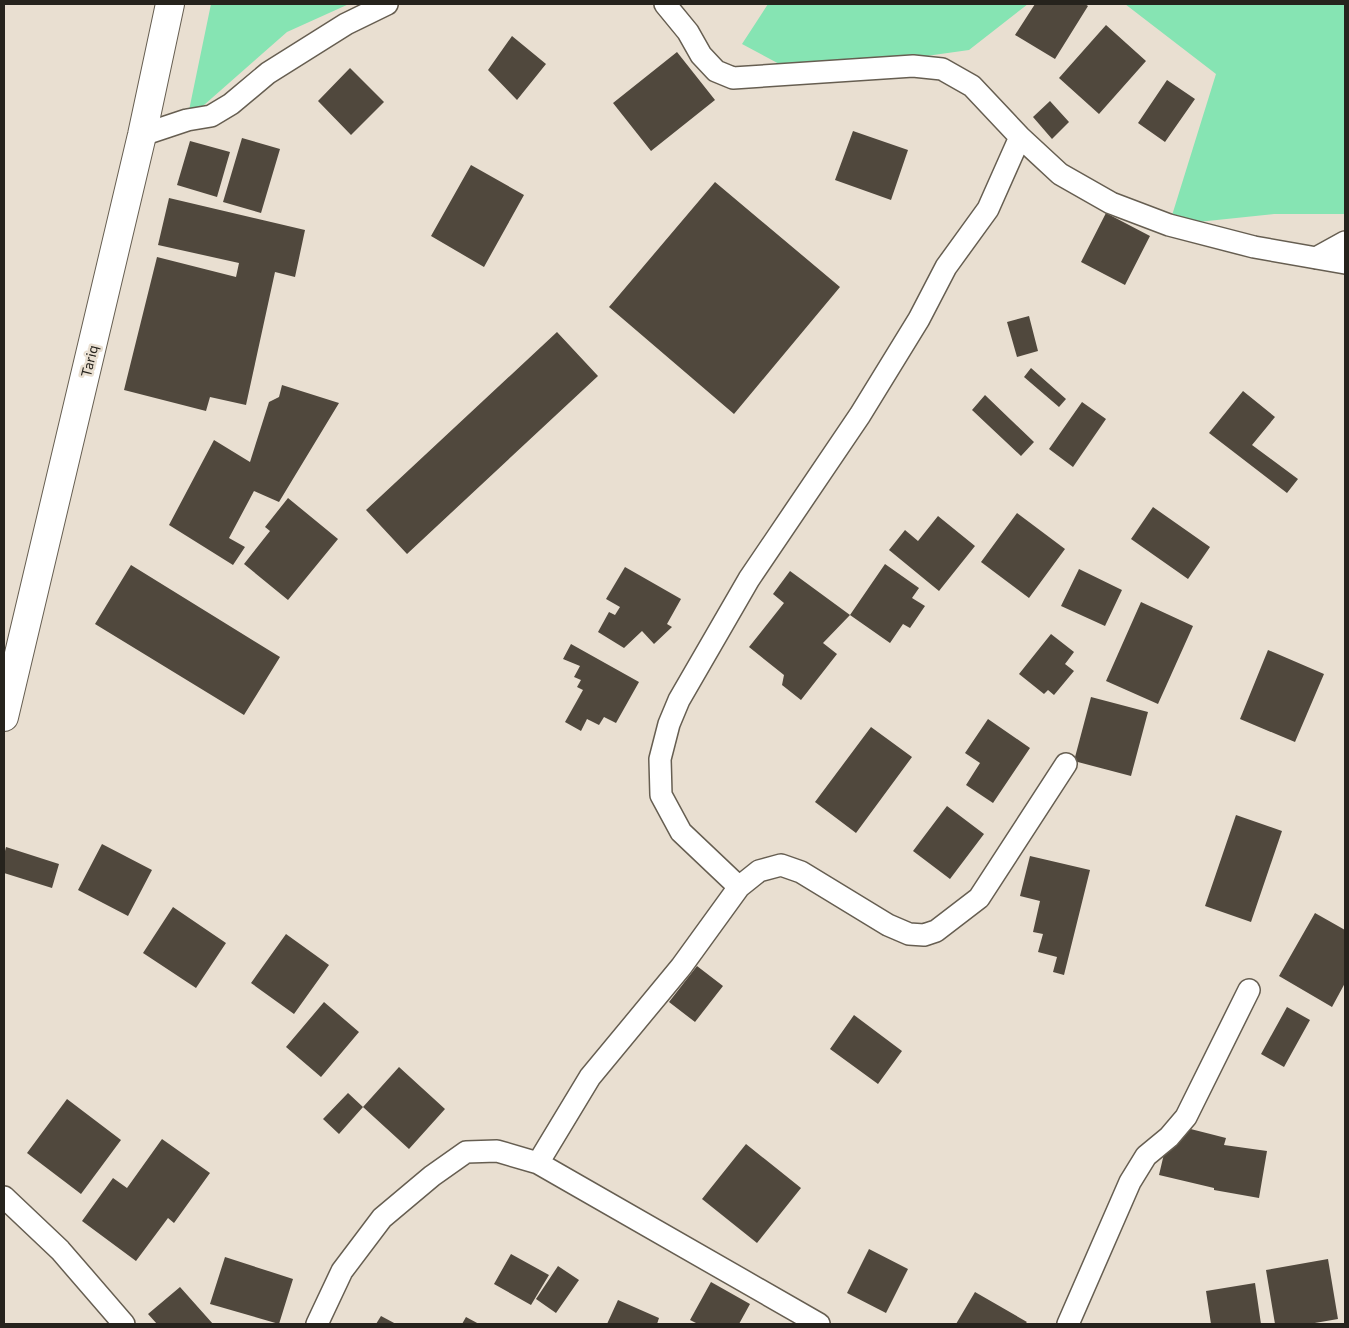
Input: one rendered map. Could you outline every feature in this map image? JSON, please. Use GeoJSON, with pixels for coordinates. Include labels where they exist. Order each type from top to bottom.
{"type":"FeatureCollection","features":[{"type":"Feature","properties":{"kind":"main road","name":"Tariq"},"geometry":{"type":"LineString","coordinates":[[4,717],[142,135],[165,7]]}},
{"type":"Feature","properties":{"kind":"street"},"geometry":{"type":"LineString","coordinates":[[142,135],[187,120],[211,116],[231,104],[268,73],[346,24],[387,4]]}},
{"type":"Feature","properties":{"kind":"street"},"geometry":{"type":"LineString","coordinates":[[664,4],[688,32],[701,55],[716,71],[733,78],[913,66],[942,69],[972,86],[1020,137],[1060,174],[1111,203],[1169,225],[1254,248],[1345,263]]}},
{"type":"Feature","properties":{"kind":"street"},"geometry":{"type":"LineString","coordinates":[[739,887],[681,832],[661,795],[660,759],[669,724],[679,700],[749,579],[860,415],[919,319],[946,267],[988,208],[1020,137]]}},
{"type":"Feature","properties":{"kind":"street"},"geometry":{"type":"LineString","coordinates":[[1316,258],[1345,242]]}},
{"type":"Feature","properties":{"kind":"street"},"geometry":{"type":"LineString","coordinates":[[538,1163],[590,1077],[681,967],[739,887],[758,871],[781,865],[801,872],[888,925],[909,934],[924,935],[936,931],[979,898],[1066,764]]}},
{"type":"Feature","properties":{"kind":"street"},"geometry":{"type":"LineString","coordinates":[[1068,1324],[1130,1182],[1146,1156],[1169,1137],[1186,1117],[1249,990]]}},
{"type":"Feature","properties":{"kind":"street"},"geometry":{"type":"LineString","coordinates":[[317,1324],[342,1270],[382,1218],[432,1176],[466,1152],[497,1152],[538,1163],[818,1324]]}},
{"type":"Feature","properties":{"kind":"street"},"geometry":{"type":"LineString","coordinates":[[4,1196],[60,1250],[124,1324]]}},
{"type":"Feature","properties":{"kind":"green space"},"geometry":{"type":"Polygon","coordinates":[[[211,4],[349,4],[287,32],[187,120],[211,4]]]}},
{"type":"Feature","properties":{"kind":"green space"},"geometry":{"type":"Polygon","coordinates":[[[768,4],[1028,4],[969,50],[798,74],[742,44],[768,4]]]}},
{"type":"Feature","properties":{"kind":"green space"},"geometry":{"type":"Polygon","coordinates":[[[1125,4],[1345,4],[1345,214],[1274,214],[1169,225],[1216,74],[1125,4]]]}},
{"type":"Feature","properties":{"kind":"building"},"geometry":{"type":"Polygon","coordinates":[[[1035,4],[1085,4],[1088,6],[1055,59],[1015,35],[1035,4]]]}},
{"type":"Feature","properties":{"kind":"building"},"geometry":{"type":"Polygon","coordinates":[[[1106,25],[1146,61],[1099,114],[1059,78],[1106,25]]]}},
{"type":"Feature","properties":{"kind":"building"},"geometry":{"type":"Polygon","coordinates":[[[512,36],[546,64],[517,100],[488,70],[512,36]]]}},
{"type":"Feature","properties":{"kind":"building"},"geometry":{"type":"Polygon","coordinates":[[[677,52],[715,100],[651,151],[613,103],[677,52]]]}},
{"type":"Feature","properties":{"kind":"building"},"geometry":{"type":"Polygon","coordinates":[[[350,68],[384,102],[351,135],[318,101],[350,68]]]}},
{"type":"Feature","properties":{"kind":"building"},"geometry":{"type":"Polygon","coordinates":[[[1167,80],[1195,99],[1165,142],[1138,123],[1167,80]]]}},
{"type":"Feature","properties":{"kind":"building"},"geometry":{"type":"Polygon","coordinates":[[[1050,101],[1069,122],[1052,139],[1033,117],[1050,101]]]}},
{"type":"Feature","properties":{"kind":"building"},"geometry":{"type":"Polygon","coordinates":[[[853,131],[908,150],[891,200],[835,180],[853,131]]]}},
{"type":"Feature","properties":{"kind":"building"},"geometry":{"type":"Polygon","coordinates":[[[242,138],[280,149],[261,213],[223,202],[242,138]]]}},
{"type":"Feature","properties":{"kind":"building"},"geometry":{"type":"Polygon","coordinates":[[[190,141],[230,152],[217,197],[177,185],[190,141]]]}},
{"type":"Feature","properties":{"kind":"building"},"geometry":{"type":"Polygon","coordinates":[[[471,165],[524,195],[484,267],[431,236],[471,165]]]}},
{"type":"Feature","properties":{"kind":"building"},"geometry":{"type":"Polygon","coordinates":[[[715,182],[840,287],[734,414],[609,307],[715,182]]]}},
{"type":"Feature","properties":{"kind":"building"},"geometry":{"type":"Polygon","coordinates":[[[169,198],[305,230],[295,277],[275,272],[246,405],[210,397],[206,411],[124,390],[157,257],[236,277],[239,263],[158,245],[169,198]]]}},
{"type":"Feature","properties":{"kind":"building"},"geometry":{"type":"Polygon","coordinates":[[[1106,213],[1150,236],[1125,285],[1081,262],[1106,213]]]}},
{"type":"Feature","properties":{"kind":"building"},"geometry":{"type":"Polygon","coordinates":[[[1029,316],[1038,351],[1017,357],[1007,322],[1029,316]]]}},
{"type":"Feature","properties":{"kind":"building"},"geometry":{"type":"Polygon","coordinates":[[[557,332],[598,376],[407,554],[366,510],[557,332]]]}},
{"type":"Feature","properties":{"kind":"building"},"geometry":{"type":"Polygon","coordinates":[[[1031,368],[1066,399],[1059,407],[1024,377],[1031,368]]]}},
{"type":"Feature","properties":{"kind":"building"},"geometry":{"type":"Polygon","coordinates":[[[282,385],[339,403],[279,502],[254,491],[229,538],[245,547],[233,565],[169,525],[214,440],[250,462],[269,402],[279,397],[282,385]]]}},
{"type":"Feature","properties":{"kind":"building"},"geometry":{"type":"Polygon","coordinates":[[[1243,391],[1275,417],[1252,445],[1298,479],[1287,493],[1209,433],[1243,391]]]}},
{"type":"Feature","properties":{"kind":"building"},"geometry":{"type":"Polygon","coordinates":[[[985,395],[1034,442],[1021,456],[972,410],[985,395]]]}},
{"type":"Feature","properties":{"kind":"building"},"geometry":{"type":"Polygon","coordinates":[[[1082,402],[1106,419],[1073,467],[1049,449],[1082,402]]]}},
{"type":"Feature","properties":{"kind":"building"},"geometry":{"type":"Polygon","coordinates":[[[288,498],[338,539],[288,600],[244,564],[270,531],[265,527],[288,498]]]}},
{"type":"Feature","properties":{"kind":"building"},"geometry":{"type":"Polygon","coordinates":[[[1153,507],[1210,547],[1188,579],[1131,539],[1153,507]]]}},
{"type":"Feature","properties":{"kind":"building"},"geometry":{"type":"Polygon","coordinates":[[[1017,513],[1065,549],[1029,598],[981,562],[1017,513]]]}},
{"type":"Feature","properties":{"kind":"building"},"geometry":{"type":"Polygon","coordinates":[[[938,516],[975,546],[939,591],[889,550],[905,530],[918,541],[938,516]]]}},
{"type":"Feature","properties":{"kind":"building"},"geometry":{"type":"Polygon","coordinates":[[[885,564],[919,588],[912,598],[925,606],[910,628],[903,624],[890,643],[850,615],[885,564]]]}},
{"type":"Feature","properties":{"kind":"building"},"geometry":{"type":"Polygon","coordinates":[[[131,565],[280,657],[244,715],[95,624],[131,565]]]}},
{"type":"Feature","properties":{"kind":"building"},"geometry":{"type":"Polygon","coordinates":[[[625,567],[681,599],[667,624],[672,627],[654,644],[642,631],[624,648],[598,632],[609,612],[615,615],[620,607],[606,599],[625,567]]]}},
{"type":"Feature","properties":{"kind":"building"},"geometry":{"type":"Polygon","coordinates":[[[1079,569],[1122,590],[1105,626],[1061,606],[1079,569]]]}},
{"type":"Feature","properties":{"kind":"building"},"geometry":{"type":"Polygon","coordinates":[[[790,571],[850,615],[823,643],[837,654],[801,700],[782,685],[784,675],[749,647],[784,603],[773,594],[790,571]]]}},
{"type":"Feature","properties":{"kind":"building"},"geometry":{"type":"Polygon","coordinates":[[[1141,602],[1193,626],[1158,704],[1106,681],[1141,602]]]}},
{"type":"Feature","properties":{"kind":"building"},"geometry":{"type":"Polygon","coordinates":[[[1051,634],[1074,652],[1065,664],[1074,671],[1054,695],[1048,690],[1044,694],[1019,674],[1051,634]]]}},
{"type":"Feature","properties":{"kind":"building"},"geometry":{"type":"Polygon","coordinates":[[[571,644],[639,682],[616,723],[604,717],[599,725],[587,719],[581,731],[565,722],[583,690],[577,687],[581,680],[574,677],[580,666],[563,659],[571,644]]]}},
{"type":"Feature","properties":{"kind":"building"},"geometry":{"type":"Polygon","coordinates":[[[1268,650],[1324,674],[1295,742],[1240,719],[1268,650]]]}},
{"type":"Feature","properties":{"kind":"building"},"geometry":{"type":"Polygon","coordinates":[[[1091,697],[1148,712],[1131,776],[1074,761],[1091,697]]]}},
{"type":"Feature","properties":{"kind":"building"},"geometry":{"type":"Polygon","coordinates":[[[988,719],[1030,748],[993,803],[966,785],[980,763],[965,753],[988,719]]]}},
{"type":"Feature","properties":{"kind":"building"},"geometry":{"type":"Polygon","coordinates":[[[871,727],[912,757],[856,833],[815,802],[871,727]]]}},
{"type":"Feature","properties":{"kind":"building"},"geometry":{"type":"Polygon","coordinates":[[[947,806],[984,834],[950,879],[913,851],[947,806]]]}},
{"type":"Feature","properties":{"kind":"building"},"geometry":{"type":"Polygon","coordinates":[[[1236,815],[1282,831],[1251,922],[1205,906],[1236,815]]]}},
{"type":"Feature","properties":{"kind":"building"},"geometry":{"type":"Polygon","coordinates":[[[102,844],[152,870],[128,916],[78,890],[102,844]]]}},
{"type":"Feature","properties":{"kind":"building"},"geometry":{"type":"Polygon","coordinates":[[[6,847],[59,864],[52,888],[4,873],[6,847]]]}},
{"type":"Feature","properties":{"kind":"building"},"geometry":{"type":"Polygon","coordinates":[[[1030,856],[1090,870],[1064,975],[1053,972],[1057,957],[1038,952],[1043,934],[1033,932],[1040,901],[1020,896],[1030,856]]]}},
{"type":"Feature","properties":{"kind":"building"},"geometry":{"type":"Polygon","coordinates":[[[173,907],[226,943],[196,988],[143,953],[173,907]]]}},
{"type":"Feature","properties":{"kind":"building"},"geometry":{"type":"Polygon","coordinates":[[[1315,913],[1345,930],[1345,983],[1332,1007],[1279,976],[1315,913]]]}},
{"type":"Feature","properties":{"kind":"building"},"geometry":{"type":"Polygon","coordinates":[[[286,934],[329,965],[294,1014],[251,983],[286,934]]]}},
{"type":"Feature","properties":{"kind":"building"},"geometry":{"type":"Polygon","coordinates":[[[697,966],[723,986],[695,1022],[669,1002],[697,966]]]}},
{"type":"Feature","properties":{"kind":"building"},"geometry":{"type":"Polygon","coordinates":[[[324,1002],[359,1032],[321,1077],[286,1047],[324,1002]]]}},
{"type":"Feature","properties":{"kind":"building"},"geometry":{"type":"Polygon","coordinates":[[[1287,1007],[1310,1020],[1284,1067],[1261,1054],[1287,1007]]]}},
{"type":"Feature","properties":{"kind":"building"},"geometry":{"type":"Polygon","coordinates":[[[854,1015],[902,1051],[878,1084],[830,1049],[854,1015]]]}},
{"type":"Feature","properties":{"kind":"building"},"geometry":{"type":"Polygon","coordinates":[[[399,1067],[445,1109],[409,1149],[363,1107],[399,1067]]]}},
{"type":"Feature","properties":{"kind":"building"},"geometry":{"type":"Polygon","coordinates":[[[348,1093],[363,1107],[339,1134],[323,1119],[348,1093]]]}},
{"type":"Feature","properties":{"kind":"building"},"geometry":{"type":"Polygon","coordinates":[[[67,1099],[121,1140],[81,1194],[27,1153],[67,1099]]]}},
{"type":"Feature","properties":{"kind":"building"},"geometry":{"type":"Polygon","coordinates":[[[1171,1124],[1226,1138],[1224,1145],[1267,1151],[1259,1198],[1214,1190],[1214,1188],[1159,1175],[1171,1124]]]}},
{"type":"Feature","properties":{"kind":"building"},"geometry":{"type":"Polygon","coordinates":[[[162,1139],[210,1173],[174,1223],[168,1218],[136,1261],[82,1221],[113,1178],[127,1188],[162,1139]]]}},
{"type":"Feature","properties":{"kind":"building"},"geometry":{"type":"Polygon","coordinates":[[[746,1144],[801,1188],[757,1243],[702,1199],[746,1144]]]}},
{"type":"Feature","properties":{"kind":"building"},"geometry":{"type":"Polygon","coordinates":[[[869,1249],[908,1269],[886,1313],[847,1293],[869,1249]]]}},
{"type":"Feature","properties":{"kind":"building"},"geometry":{"type":"Polygon","coordinates":[[[511,1254],[549,1275],[531,1305],[494,1284],[511,1254]]]}},
{"type":"Feature","properties":{"kind":"building"},"geometry":{"type":"Polygon","coordinates":[[[225,1257],[293,1279],[279,1324],[210,1304],[225,1257]]]}},
{"type":"Feature","properties":{"kind":"building"},"geometry":{"type":"Polygon","coordinates":[[[1328,1259],[1338,1319],[1309,1324],[1275,1324],[1266,1270],[1328,1259]]]}},
{"type":"Feature","properties":{"kind":"building"},"geometry":{"type":"Polygon","coordinates":[[[558,1266],[579,1280],[556,1313],[536,1299],[558,1266]]]}},
{"type":"Feature","properties":{"kind":"building"},"geometry":{"type":"Polygon","coordinates":[[[711,1282],[750,1304],[739,1324],[698,1324],[690,1320],[711,1282]]]}},
{"type":"Feature","properties":{"kind":"building"},"geometry":{"type":"Polygon","coordinates":[[[1255,1283],[1261,1324],[1211,1324],[1206,1291],[1255,1283]]]}},
{"type":"Feature","properties":{"kind":"building"},"geometry":{"type":"Polygon","coordinates":[[[180,1287],[213,1324],[157,1324],[148,1314],[180,1287]]]}},
{"type":"Feature","properties":{"kind":"building"},"geometry":{"type":"Polygon","coordinates":[[[975,1292],[1027,1322],[1025,1324],[956,1324],[975,1292]]]}},
{"type":"Feature","properties":{"kind":"building"},"geometry":{"type":"Polygon","coordinates":[[[618,1300],[659,1318],[657,1324],[607,1324],[618,1300]]]}},
{"type":"Feature","properties":{"kind":"building"},"geometry":{"type":"Polygon","coordinates":[[[381,1316],[396,1324],[376,1324],[381,1316]]]}},
{"type":"Feature","properties":{"kind":"building"},"geometry":{"type":"Polygon","coordinates":[[[466,1317],[479,1324],[462,1324],[466,1317]]]}}]}
